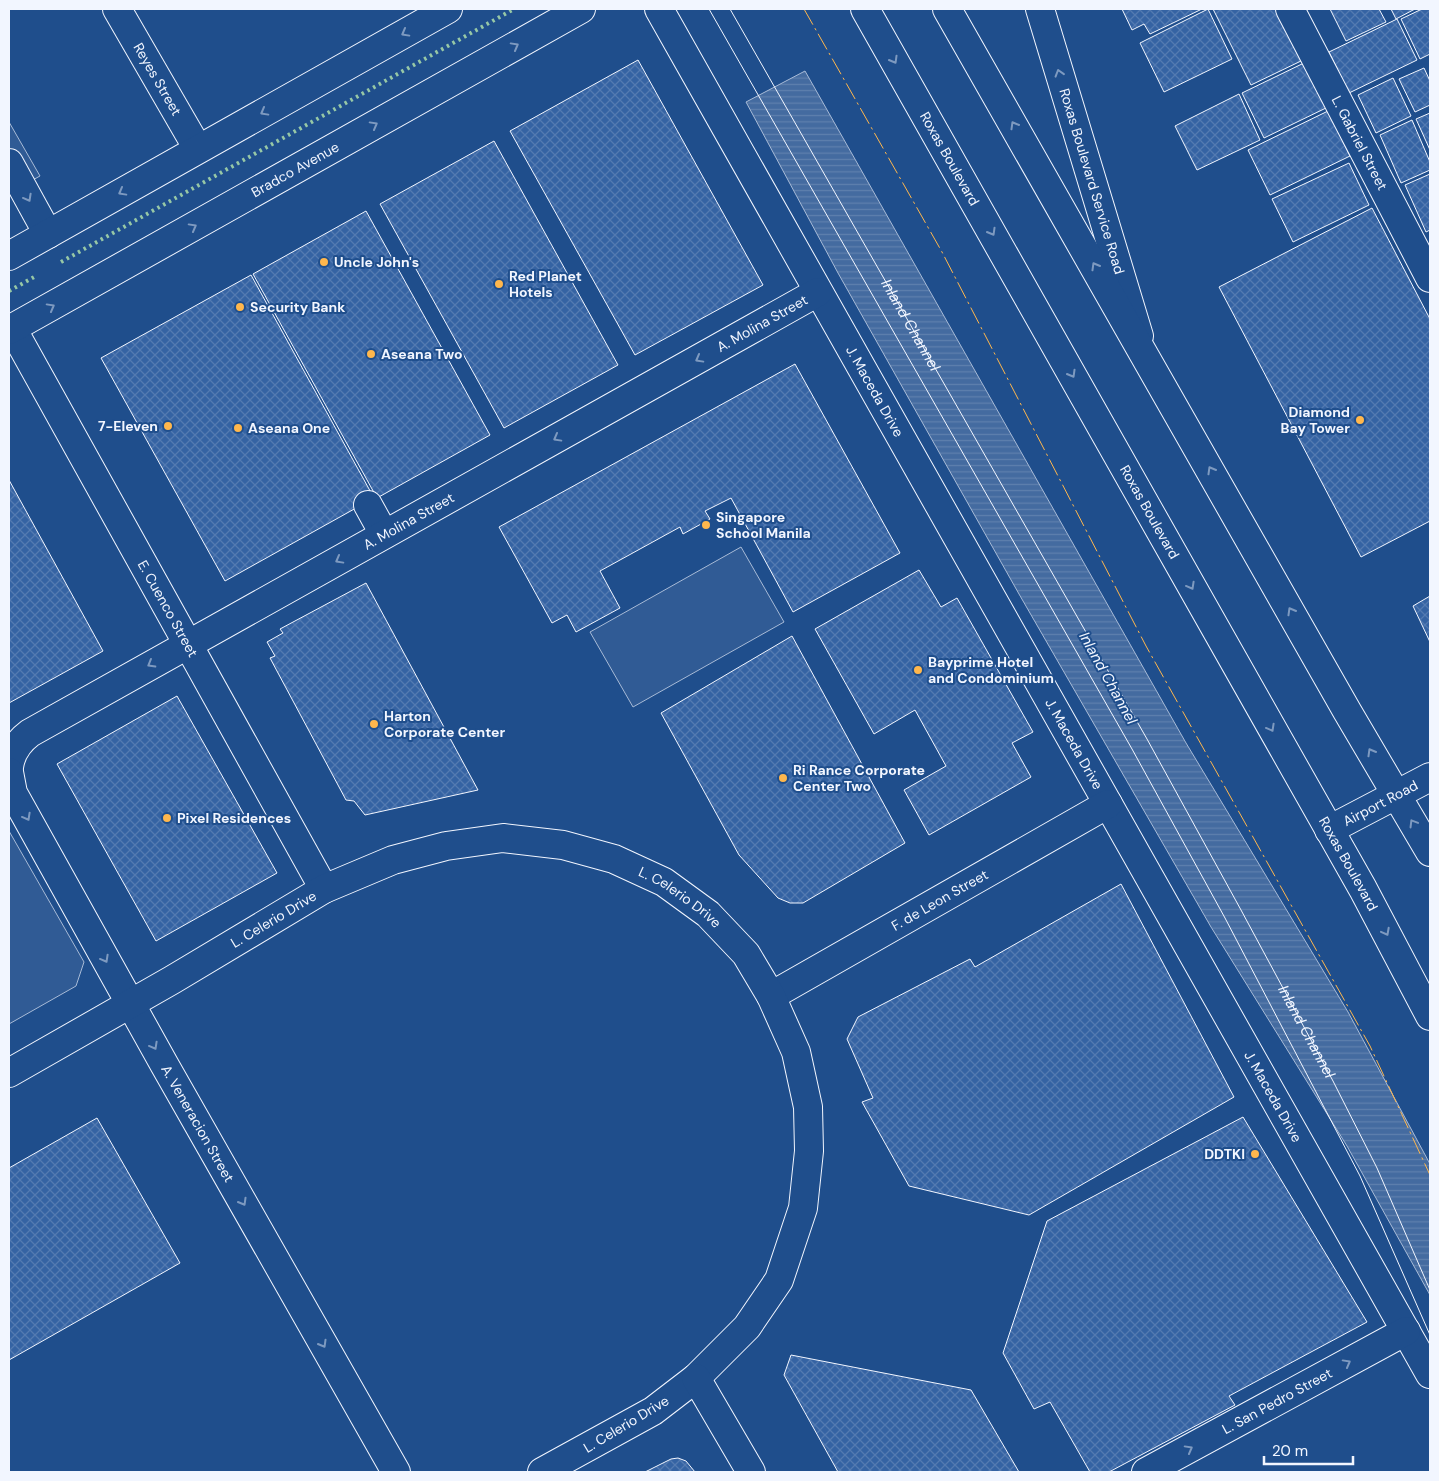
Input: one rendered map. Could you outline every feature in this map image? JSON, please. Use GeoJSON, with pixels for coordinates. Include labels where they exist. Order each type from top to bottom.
{"type":"FeatureCollection","features":[{"type":"Feature","properties":{"kind":"main road","name":"Reyes Street"},"geometry":{"type":"LineString","coordinates":[[117,9],[198,149]]}},
{"type":"Feature","properties":{"kind":"main road"},"geometry":{"type":"LineString","coordinates":[[9,256],[448,9]]}},
{"type":"Feature","properties":{"kind":"main road","name":"Bradco Avenue"},"geometry":{"type":"LineString","coordinates":[[10,329],[581,9]]}},
{"type":"Feature","properties":{"kind":"main road","name":"J. Maceda Drive"},"geometry":{"type":"LineString","coordinates":[[659,9],[1430,1374]]}},
{"type":"Feature","properties":{"kind":"main road"},"geometry":{"type":"LineString","coordinates":[[947,9],[1430,852]]}},
{"type":"Feature","properties":{"kind":"main road","name":"Roxas Boulevard Service Road"},"geometry":{"type":"LineString","coordinates":[[1040,9],[1145,354]]}},
{"type":"Feature","properties":{"kind":"main road","name":"L. Gabriel Street"},"geometry":{"type":"LineString","coordinates":[[1290,9],[1430,278]]}},
{"type":"Feature","properties":{"kind":"main road","name":"Roxas Boulevard"},"geometry":{"type":"LineString","coordinates":[[864,12],[1363,888],[1430,1016]]}},
{"type":"Feature","properties":{"kind":"main road"},"geometry":{"type":"LineString","coordinates":[[9,162],[48,234]]}},
{"type":"Feature","properties":{"kind":"main road","name":"A. Molina Street"},"geometry":{"type":"LineString","coordinates":[[9,765],[10,758],[19,742],[30,733],[818,292]]}},
{"type":"Feature","properties":{"kind":"main road","name":"E. Cuenco Street"},"geometry":{"type":"LineString","coordinates":[[10,329],[324,889]]}},
{"type":"Feature","properties":{"kind":"main road"},"geometry":{"type":"LineString","coordinates":[[368,505],[384,534]]}},
{"type":"Feature","properties":{"kind":"main road","name":"A. Veneracion Street"},"geometry":{"type":"LineString","coordinates":[[9,765],[13,792],[130,1003],[396,1472]]}},
{"type":"Feature","properties":{"kind":"main road","name":"Airport Road"},"geometry":{"type":"LineString","coordinates":[[1329,830],[1430,777]]}},
{"type":"Feature","properties":{"kind":"main road","name":"F. de Leon Street"},"geometry":{"type":"LineString","coordinates":[[770,996],[1108,804]]}},
{"type":"Feature","properties":{"kind":"main road","name":"L. Celerio Drive"},"geometry":{"type":"LineString","coordinates":[[9,1073],[324,889],[393,860],[446,846],[504,838],[563,845],[614,859],[664,882],[708,914],[746,954],[770,996],[796,1052],[808,1106],[809,1151],[803,1208],[779,1280],[746,1327],[696,1378],[653,1411],[542,1472]]}},
{"type":"Feature","properties":{"kind":"main road","name":"L. San Pedro Street"},"geometry":{"type":"LineString","coordinates":[[1146,1472],[1406,1331]]}},
{"type":"Feature","properties":{"kind":"main road"},"geometry":{"type":"LineString","coordinates":[[696,1378],[751,1472]]}},
{"type":"Feature","properties":{"kind":"shaded area"},"geometry":{"type":"Polygon","coordinates":[[[9,122],[40,176],[9,193],[9,122]]]}},
{"type":"Feature","properties":{"kind":"shaded area"},"geometry":{"type":"Polygon","coordinates":[[[741,547],[784,622],[633,707],[590,632],[741,547]]]}},
{"type":"Feature","properties":{"kind":"shaded area"},"geometry":{"type":"Polygon","coordinates":[[[9,831],[84,962],[76,986],[9,1024],[9,831]]]}},
{"type":"Feature","properties":{"kind":"water","name":"Inland Channel"},"geometry":{"type":"Polygon","coordinates":[[[805,71],[1186,743],[1348,1012],[1430,1164],[1430,1295],[1347,1146],[1211,927],[1019,594],[838,273],[746,102],[805,71]]]}},
{"type":"Feature","properties":{"kind":"building"},"geometry":{"type":"Polygon","coordinates":[[[1122,9],[1202,9],[1150,34],[1144,24],[1132,30],[1122,9]]]}},
{"type":"Feature","properties":{"kind":"building"},"geometry":{"type":"Polygon","coordinates":[[[1208,9],[1232,59],[1164,92],[1140,43],[1208,9]]]}},
{"type":"Feature","properties":{"kind":"building"},"geometry":{"type":"Polygon","coordinates":[[[1213,9],[1276,9],[1301,61],[1251,85],[1213,9]]]}},
{"type":"Feature","properties":{"kind":"building"},"geometry":{"type":"Polygon","coordinates":[[[1330,9],[1379,9],[1386,22],[1346,41],[1330,9]]]}},
{"type":"Feature","properties":{"kind":"building"},"geometry":{"type":"Polygon","coordinates":[[[1391,9],[1415,9],[1396,19],[1391,9]]]}},
{"type":"Feature","properties":{"kind":"building"},"geometry":{"type":"Polygon","coordinates":[[[1422,9],[1430,9],[1430,54],[1420,59],[1401,19],[1422,9]]]}},
{"type":"Feature","properties":{"kind":"building"},"geometry":{"type":"Polygon","coordinates":[[[1397,19],[1417,60],[1349,93],[1329,52],[1397,19]]]}},
{"type":"Feature","properties":{"kind":"building"},"geometry":{"type":"Polygon","coordinates":[[[638,60],[763,285],[635,355],[510,131],[638,60]]]}},
{"type":"Feature","properties":{"kind":"building"},"geometry":{"type":"Polygon","coordinates":[[[1306,62],[1328,107],[1264,138],[1242,93],[1306,62]]]}},
{"type":"Feature","properties":{"kind":"building"},"geometry":{"type":"Polygon","coordinates":[[[1424,68],[1430,81],[1430,105],[1415,112],[1399,79],[1424,68]]]}},
{"type":"Feature","properties":{"kind":"building"},"geometry":{"type":"Polygon","coordinates":[[[1393,78],[1411,116],[1376,133],[1358,95],[1393,78]]]}},
{"type":"Feature","properties":{"kind":"building"},"geometry":{"type":"Polygon","coordinates":[[[1239,94],[1260,140],[1197,170],[1175,126],[1239,94]]]}},
{"type":"Feature","properties":{"kind":"building"},"geometry":{"type":"Polygon","coordinates":[[[1328,111],[1350,156],[1270,195],[1248,150],[1328,111]]]}},
{"type":"Feature","properties":{"kind":"building"},"geometry":{"type":"Polygon","coordinates":[[[1430,113],[1430,150],[1416,119],[1430,113]]]}},
{"type":"Feature","properties":{"kind":"building"},"geometry":{"type":"Polygon","coordinates":[[[1412,120],[1430,162],[1430,170],[1401,183],[1380,135],[1412,120]]]}},
{"type":"Feature","properties":{"kind":"building","name":"Red Planet Hotels"},"geometry":{"type":"Polygon","coordinates":[[[494,141],[618,365],[504,428],[380,204],[494,141]]]}},
{"type":"Feature","properties":{"kind":"building"},"geometry":{"type":"Polygon","coordinates":[[[1349,163],[1369,205],[1293,242],[1272,199],[1349,163]]]}},
{"type":"Feature","properties":{"kind":"building"},"geometry":{"type":"Polygon","coordinates":[[[1430,174],[1430,230],[1426,232],[1405,185],[1430,174]]]}},
{"type":"Feature","properties":{"kind":"building","name":"Diamond Bay Tower"},"geometry":{"type":"Polygon","coordinates":[[[1372,208],[1430,319],[1430,521],[1361,557],[1219,287],[1372,208]]]}},
{"type":"Feature","properties":{"kind":"building","name":"Aseana Two"},"geometry":{"type":"Polygon","coordinates":[[[366,211],[490,435],[377,498],[253,274],[366,211]]]}},
{"type":"Feature","properties":{"kind":"building","name":"Aseana One"},"geometry":{"type":"Polygon","coordinates":[[[251,275],[374,498],[225,581],[101,358],[251,275]]]}},
{"type":"Feature","properties":{"kind":"building"},"geometry":{"type":"Polygon","coordinates":[[[795,364],[900,553],[793,612],[731,498],[705,511],[710,519],[683,534],[680,527],[600,571],[620,608],[576,632],[567,615],[552,623],[499,527],[795,364]]]}},
{"type":"Feature","properties":{"kind":"building"},"geometry":{"type":"Polygon","coordinates":[[[9,480],[103,651],[9,703],[9,480]]]}},
{"type":"Feature","properties":{"kind":"building","name":"Bayprime Hotel and Condominium"},"geometry":{"type":"Polygon","coordinates":[[[919,570],[941,607],[957,598],[1033,732],[1012,743],[1031,777],[929,835],[904,790],[946,766],[915,710],[874,734],[815,629],[919,570]]]}},
{"type":"Feature","properties":{"kind":"building","name":"Harton Corporate Center"},"geometry":{"type":"Polygon","coordinates":[[[366,583],[478,790],[365,815],[354,801],[346,800],[270,658],[275,656],[267,642],[283,633],[280,629],[366,583]]]}},
{"type":"Feature","properties":{"kind":"building"},"geometry":{"type":"Polygon","coordinates":[[[1430,596],[1430,642],[1413,606],[1430,596]]]}},
{"type":"Feature","properties":{"kind":"building","name":"Ri Rance Corporate Center Two"},"geometry":{"type":"Polygon","coordinates":[[[792,636],[905,843],[803,903],[790,903],[778,898],[739,855],[661,713],[792,636]]]}},
{"type":"Feature","properties":{"kind":"building","name":"Pixel Residences"},"geometry":{"type":"Polygon","coordinates":[[[177,696],[277,873],[156,941],[57,764],[177,696]]]}},
{"type":"Feature","properties":{"kind":"building"},"geometry":{"type":"Polygon","coordinates":[[[1121,884],[1234,1097],[1029,1215],[909,1186],[862,1102],[873,1098],[847,1039],[858,1017],[970,959],[975,967],[1121,884]]]}},
{"type":"Feature","properties":{"kind":"building"},"geometry":{"type":"Polygon","coordinates":[[[1243,1117],[1367,1322],[1229,1396],[1235,1405],[1109,1472],[1090,1472],[1050,1402],[1034,1409],[1003,1353],[1047,1221],[1243,1117]]]}},
{"type":"Feature","properties":{"kind":"building"},"geometry":{"type":"Polygon","coordinates":[[[97,1118],[180,1263],[9,1360],[9,1168],[97,1118]]]}},
{"type":"Feature","properties":{"kind":"building"},"geometry":{"type":"Polygon","coordinates":[[[791,1355],[971,1390],[1019,1472],[838,1472],[784,1375],[791,1355]]]}},
{"type":"Feature","properties":{"kind":"building"},"geometry":{"type":"Polygon","coordinates":[[[678,1458],[686,1461],[695,1472],[645,1472],[671,1459],[678,1458]]]}},
{"type":"Feature","properties":{"kind":"tram line"},"geometry":{"type":"LineString","coordinates":[[709,9],[1132,749],[1225,918],[1360,1176],[1430,1335]]}},
{"type":"Feature","properties":{"kind":"tram line"},"geometry":{"type":"LineString","coordinates":[[730,9],[1147,739],[1241,910],[1333,1081],[1377,1168],[1430,1290]]}},
{"type":"Feature","properties":{"kind":"hedge"},"geometry":{"type":"LineString","coordinates":[[61,262],[514,9]]}},
{"type":"Feature","properties":{"kind":"hedge"},"geometry":{"type":"LineString","coordinates":[[9,291],[36,276]]}},
{"type":"Feature","properties":{"kind":"power"},"geometry":{"type":"LineString","coordinates":[[804,9],[942,252],[1146,646],[1370,1046],[1430,1175]]}},
{"type":"Feature","properties":{"kind":"place","name":"Uncle John's"},"geometry":{"type":"Point","coordinates":[324,262]}},
{"type":"Feature","properties":{"kind":"place","name":"Red Planet Hotels"},"geometry":{"type":"Point","coordinates":[499,284]}},
{"type":"Feature","properties":{"kind":"place","name":"Security Bank"},"geometry":{"type":"Point","coordinates":[240,307]}},
{"type":"Feature","properties":{"kind":"place","name":"Aseana Two"},"geometry":{"type":"Point","coordinates":[371,354]}},
{"type":"Feature","properties":{"kind":"place","name":"Diamond Bay Tower"},"geometry":{"type":"Point","coordinates":[1360,420]}},
{"type":"Feature","properties":{"kind":"place","name":"7-Eleven"},"geometry":{"type":"Point","coordinates":[168,426]}},
{"type":"Feature","properties":{"kind":"place","name":"Aseana One"},"geometry":{"type":"Point","coordinates":[238,428]}},
{"type":"Feature","properties":{"kind":"place","name":"Singapore School Manila"},"geometry":{"type":"Point","coordinates":[706,525]}},
{"type":"Feature","properties":{"kind":"place","name":"Bayprime Hotel and Condominium"},"geometry":{"type":"Point","coordinates":[918,670]}},
{"type":"Feature","properties":{"kind":"place","name":"Harton Corporate Center"},"geometry":{"type":"Point","coordinates":[374,724]}},
{"type":"Feature","properties":{"kind":"place","name":"Ri Rance Corporate Center Two"},"geometry":{"type":"Point","coordinates":[783,778]}},
{"type":"Feature","properties":{"kind":"place","name":"Pixel Residences"},"geometry":{"type":"Point","coordinates":[167,818]}},
{"type":"Feature","properties":{"kind":"place","name":"DDTKI"},"geometry":{"type":"Point","coordinates":[1255,1154]}}]}
